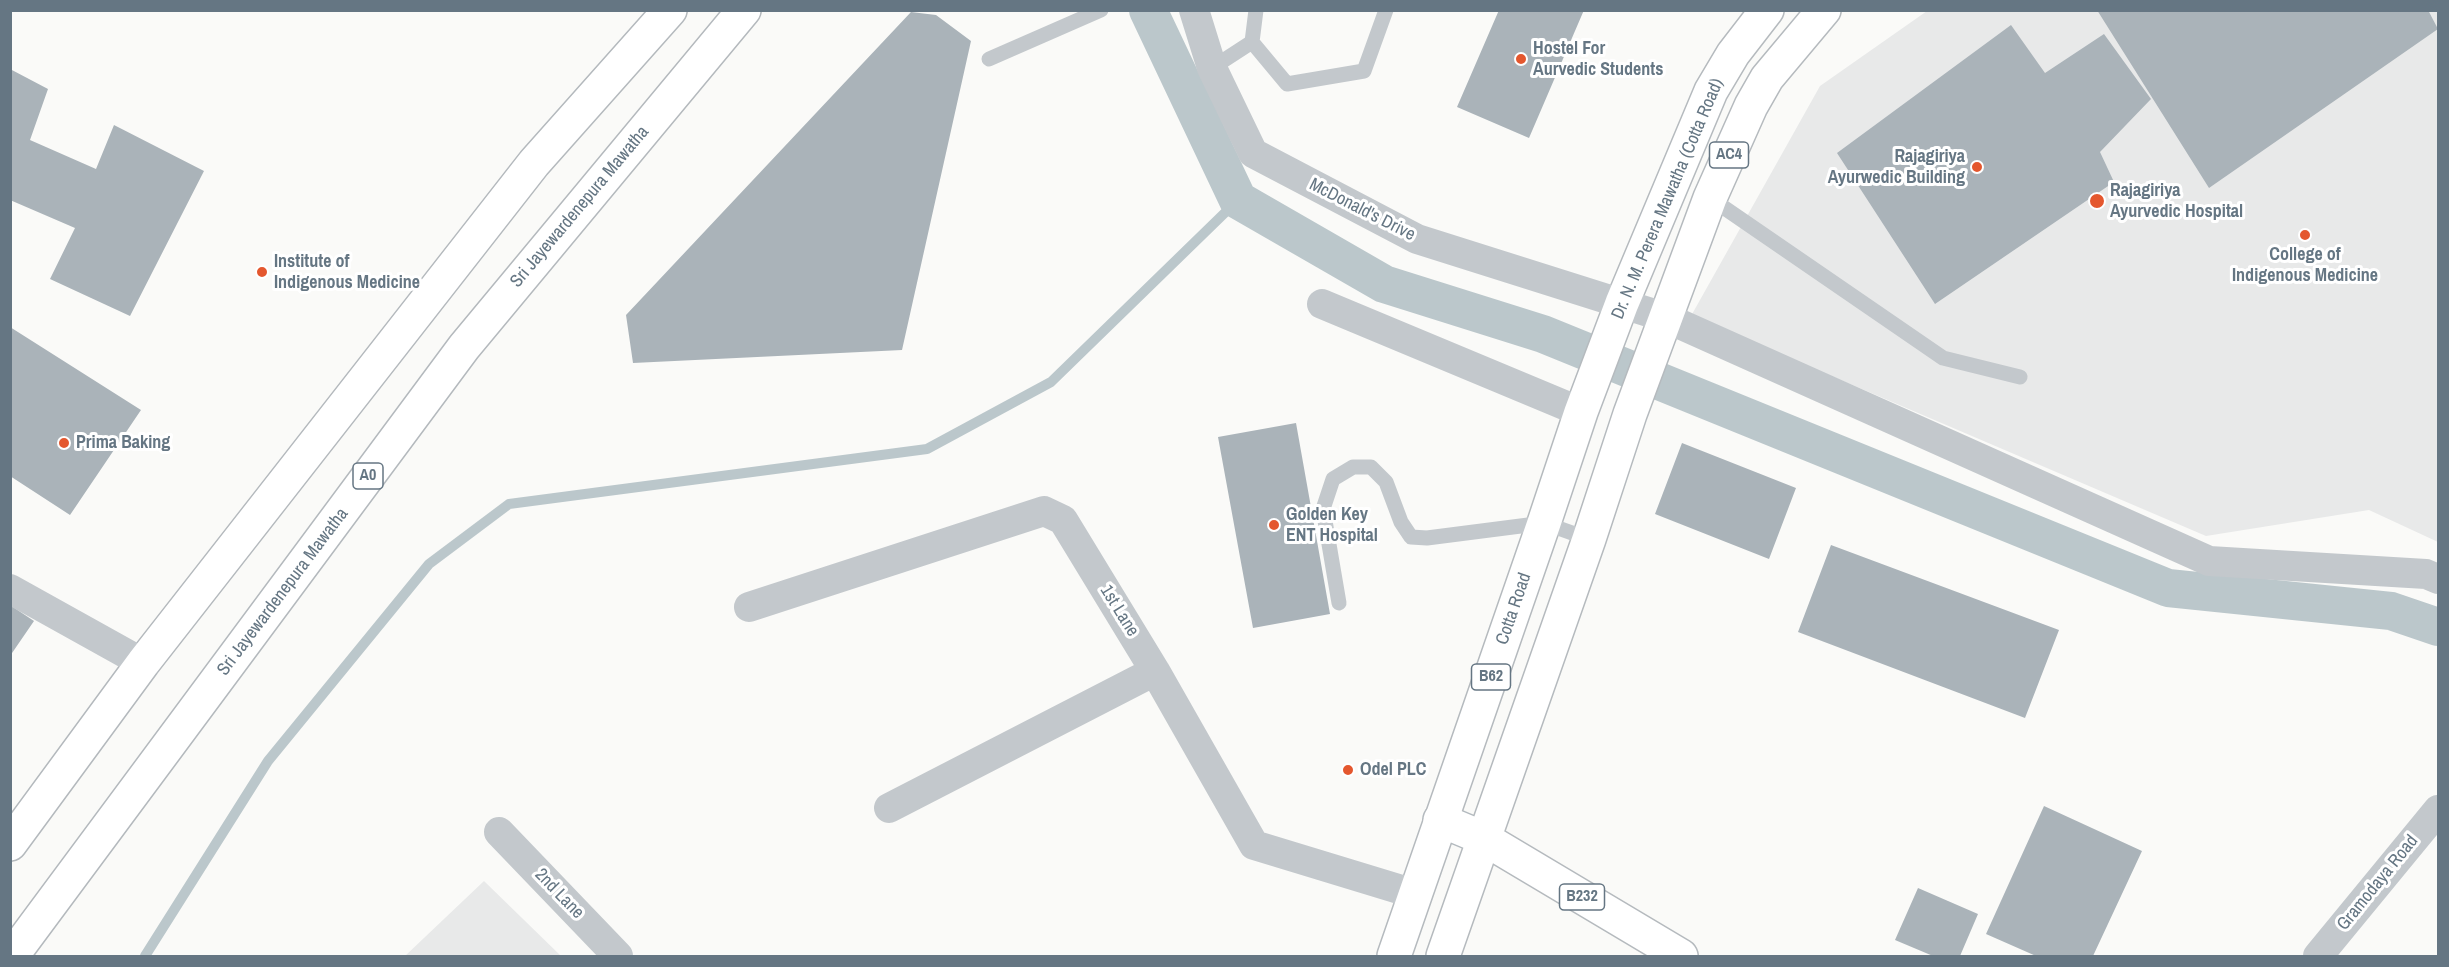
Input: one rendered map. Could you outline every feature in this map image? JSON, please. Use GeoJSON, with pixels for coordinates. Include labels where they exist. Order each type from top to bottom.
{"type":"FeatureCollection","features":[{"type":"Feature","properties":{"kind":"main road"},"geometry":{"type":"LineString","coordinates":[[10,844],[143,663],[534,163],[670,10]]}},
{"type":"Feature","properties":{"kind":"main road","name":"Sri Jayewardenepura Mawatha"},"geometry":{"type":"LineString","coordinates":[[12,957],[464,347],[744,10]]}},
{"type":"Feature","properties":{"kind":"main road","name":"Dr. N. M. Perera Mawatha (Cotta Road)"},"geometry":{"type":"LineString","coordinates":[[1583,404],[1622,303],[1711,91],[1733,54],[1767,10]]}},
{"type":"Feature","properties":{"kind":"main road","name":"AC4"},"geometry":{"type":"LineString","coordinates":[[1630,414],[1664,317],[1710,198],[1751,106],[1767,78],[1824,10]]}},
{"type":"Feature","properties":{"kind":"main road","name":"Cotta Road"},"geometry":{"type":"LineString","coordinates":[[1394,957],[1583,404]]}},
{"type":"Feature","properties":{"kind":"main road","name":"B62"},"geometry":{"type":"LineString","coordinates":[[1443,957],[1589,539],[1630,414]]}},
{"type":"Feature","properties":{"kind":"main road"},"geometry":{"type":"LineString","coordinates":[[1440,820],[1483,838]]}},
{"type":"Feature","properties":{"kind":"main road","name":"B232"},"geometry":{"type":"LineString","coordinates":[[1483,838],[1681,957]]}},
{"type":"Feature","properties":{"kind":"street","name":"McDonald's Drive"},"geometry":{"type":"LineString","coordinates":[[1194,10],[1212,68],[1253,153],[1417,239],[1664,317],[2209,561],[2426,574],[2439,579]]}},
{"type":"Feature","properties":{"kind":"street"},"geometry":{"type":"LineString","coordinates":[[1322,304],[1583,404]]}},
{"type":"Feature","properties":{"kind":"street","name":"1st Lane"},"geometry":{"type":"LineString","coordinates":[[749,607],[1044,511],[1062,520],[1155,671],[1254,845],[1415,894]]}},
{"type":"Feature","properties":{"kind":"street"},"geometry":{"type":"LineString","coordinates":[[10,589],[143,663]]}},
{"type":"Feature","properties":{"kind":"street"},"geometry":{"type":"LineString","coordinates":[[889,808],[1155,671]]}},
{"type":"Feature","properties":{"kind":"street","name":"Gramodaya Road"},"geometry":{"type":"LineString","coordinates":[[2318,957],[2439,810]]}},
{"type":"Feature","properties":{"kind":"street","name":"2nd Lane"},"geometry":{"type":"LineString","coordinates":[[499,832],[618,957]]}},
{"type":"Feature","properties":{"kind":"lane"},"geometry":{"type":"LineString","coordinates":[[988,59],[1101,10]]}},
{"type":"Feature","properties":{"kind":"lane"},"geometry":{"type":"LineString","coordinates":[[1256,10],[1252,42],[1287,84],[1364,71],[1386,10]]}},
{"type":"Feature","properties":{"kind":"lane"},"geometry":{"type":"LineString","coordinates":[[1212,68],[1252,42]]}},
{"type":"Feature","properties":{"kind":"lane"},"geometry":{"type":"LineString","coordinates":[[1710,198],[1943,358],[2020,377]]}},
{"type":"Feature","properties":{"kind":"lane"},"geometry":{"type":"LineString","coordinates":[[1339,603],[1323,509],[1333,479],[1353,467],[1371,467],[1386,482],[1401,522],[1411,537],[1427,538],[1544,523],[1589,539]]}},
{"type":"Feature","properties":{"kind":"shaded area","name":"Rajagiriya Ayurvedic Hospital"},"geometry":{"type":"Polygon","coordinates":[[[1927,11],[2438,11],[2438,542],[2369,510],[2206,536],[1691,316],[1820,86],[1927,11]]]}},
{"type":"Feature","properties":{"kind":"shaded area"},"geometry":{"type":"Polygon","coordinates":[[[484,881],[561,956],[405,956],[484,881]]]}},
{"type":"Feature","properties":{"kind":"building","name":"Hostel For Aurvedic Students"},"geometry":{"type":"Polygon","coordinates":[[[1499,10],[1584,10],[1529,138],[1457,107],[1499,10]]]}},
{"type":"Feature","properties":{"kind":"building"},"geometry":{"type":"Polygon","coordinates":[[[2097,10],[2428,10],[2438,29],[2209,188],[2097,10]]]}},
{"type":"Feature","properties":{"kind":"building"},"geometry":{"type":"Polygon","coordinates":[[[911,12],[936,15],[971,41],[902,350],[633,363],[626,315],[911,12]]]}},
{"type":"Feature","properties":{"kind":"building","name":"Rajagiriya Ayurwedic Building"},"geometry":{"type":"Polygon","coordinates":[[[2011,25],[2045,73],[2104,34],[2151,99],[2100,152],[2114,182],[1935,304],[1837,153],[2011,25]]]}},
{"type":"Feature","properties":{"kind":"building"},"geometry":{"type":"Polygon","coordinates":[[[10,69],[48,89],[30,140],[96,169],[114,125],[204,171],[130,316],[50,279],[75,228],[10,200],[10,69]]]}},
{"type":"Feature","properties":{"kind":"building","name":"Prima Baking"},"geometry":{"type":"Polygon","coordinates":[[[10,327],[141,410],[70,515],[10,476],[10,327]]]}},
{"type":"Feature","properties":{"kind":"building","name":"Golden Key ENT Hospital"},"geometry":{"type":"Polygon","coordinates":[[[1296,423],[1330,614],[1253,628],[1218,437],[1296,423]]]}},
{"type":"Feature","properties":{"kind":"building"},"geometry":{"type":"Polygon","coordinates":[[[1682,443],[1796,488],[1769,559],[1655,514],[1682,443]]]}},
{"type":"Feature","properties":{"kind":"building"},"geometry":{"type":"Polygon","coordinates":[[[1831,545],[2059,630],[2025,718],[1798,632],[1831,545]]]}},
{"type":"Feature","properties":{"kind":"building"},"geometry":{"type":"Polygon","coordinates":[[[10,605],[34,621],[10,656],[10,605]]]}},
{"type":"Feature","properties":{"kind":"building"},"geometry":{"type":"Polygon","coordinates":[[[2044,806],[2142,851],[2093,956],[2036,956],[1986,934],[2044,806]]]}},
{"type":"Feature","properties":{"kind":"building"},"geometry":{"type":"Polygon","coordinates":[[[1918,888],[1978,914],[1960,956],[1933,956],[1895,940],[1918,888]]]}},
{"type":"Feature","properties":{"kind":"waterway"},"geometry":{"type":"LineString","coordinates":[[1148,10],[1238,200],[1384,284],[1543,334],[2168,588],[2391,611],[2438,627]]}},
{"type":"Feature","properties":{"kind":"waterway"},"geometry":{"type":"LineString","coordinates":[[145,956],[268,761],[429,564],[509,504],[927,449],[1051,382],[1238,200]]}},
{"type":"Feature","properties":{"kind":"place","name":"Hostel For Aurvedic Students"},"geometry":{"type":"Point","coordinates":[1521,59]}},
{"type":"Feature","properties":{"kind":"place","name":"Rajagiriya Ayurwedic Building"},"geometry":{"type":"Point","coordinates":[1977,167]}},
{"type":"Feature","properties":{"kind":"place","name":"Rajagiriya Ayurvedic Hospital"},"geometry":{"type":"Point","coordinates":[2097,201]}},
{"type":"Feature","properties":{"kind":"place","name":"College of Indigenous Medicine"},"geometry":{"type":"Point","coordinates":[2305,235]}},
{"type":"Feature","properties":{"kind":"place","name":"Institute of Indigenous Medicine"},"geometry":{"type":"Point","coordinates":[262,272]}},
{"type":"Feature","properties":{"kind":"place","name":"Prima Baking"},"geometry":{"type":"Point","coordinates":[64,443]}},
{"type":"Feature","properties":{"kind":"place","name":"Golden Key ENT Hospital"},"geometry":{"type":"Point","coordinates":[1274,525]}},
{"type":"Feature","properties":{"kind":"place","name":"Odel PLC"},"geometry":{"type":"Point","coordinates":[1348,770]}}]}
